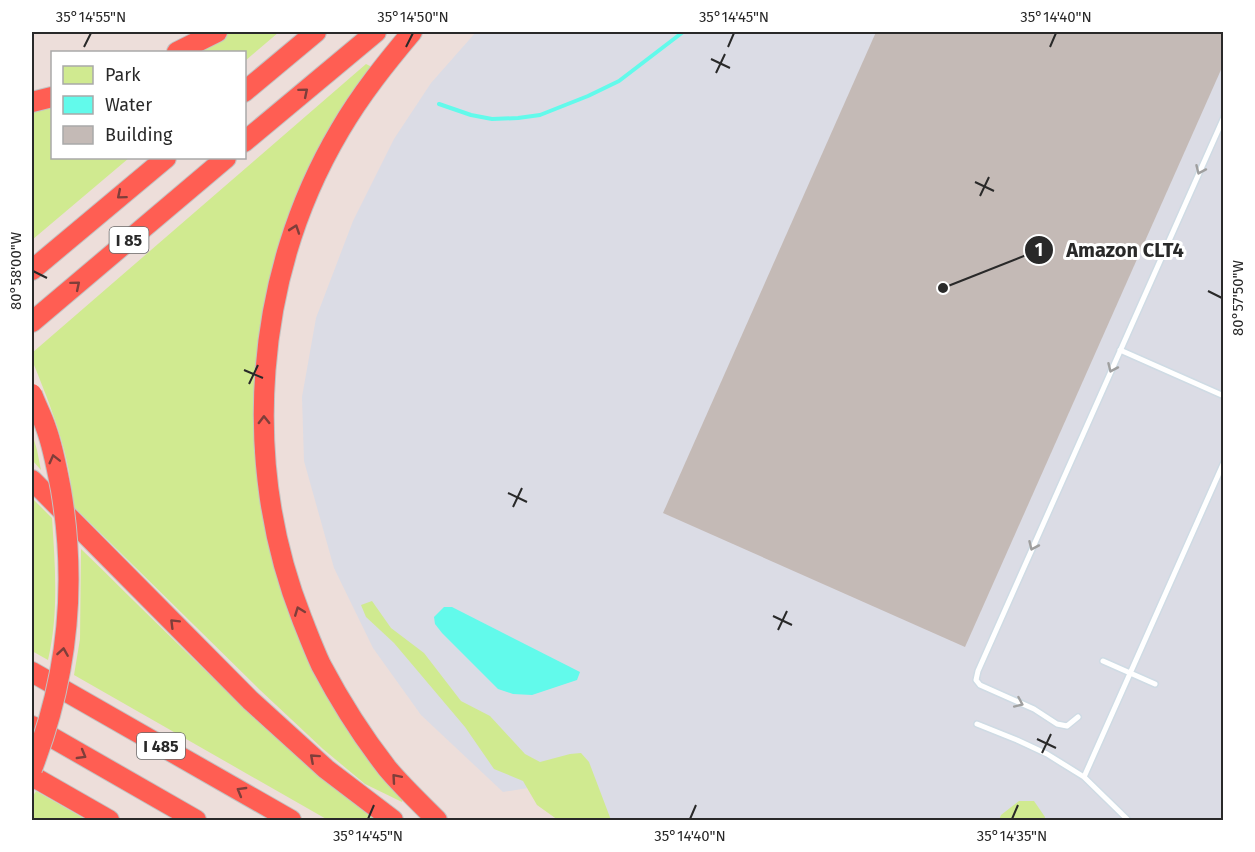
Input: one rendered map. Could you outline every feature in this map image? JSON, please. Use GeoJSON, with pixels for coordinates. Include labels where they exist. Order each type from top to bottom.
{"type":"FeatureCollection","features":[{"type":"Feature","properties":{"kind":"highway"},"geometry":{"type":"LineString","coordinates":[[179,51],[217,32]]}},
{"type":"Feature","properties":{"kind":"highway"},"geometry":{"type":"LineString","coordinates":[[246,90],[316,32]]}},
{"type":"Feature","properties":{"kind":"highway"},"geometry":{"type":"LineString","coordinates":[[246,140],[376,32]]}},
{"type":"Feature","properties":{"kind":"highway"},"geometry":{"type":"LineString","coordinates":[[412,32],[362,94],[320,168],[303,207],[278,286],[270,325],[265,365],[264,445],[267,480],[280,552],[290,590],[320,663],[350,714],[387,767],[437,820]]}},
{"type":"Feature","properties":{"kind":"highway"},"geometry":{"type":"LineString","coordinates":[[32,102],[51,97]]}},
{"type":"Feature","properties":{"kind":"highway","name":"I 85"},"geometry":{"type":"LineString","coordinates":[[32,270],[165,159]]}},
{"type":"Feature","properties":{"kind":"highway","name":"I 85"},"geometry":{"type":"LineString","coordinates":[[32,322],[225,159]]}},
{"type":"Feature","properties":{"kind":"highway"},"geometry":{"type":"LineString","coordinates":[[32,394],[46,429],[57,472],[69,551],[69,594],[60,670],[51,712],[32,769]]}},
{"type":"Feature","properties":{"kind":"highway"},"geometry":{"type":"LineString","coordinates":[[32,480],[257,707],[326,769],[393,820]]}},
{"type":"Feature","properties":{"kind":"highway","name":"I 485"},"geometry":{"type":"LineString","coordinates":[[32,672],[291,820]]}},
{"type":"Feature","properties":{"kind":"highway","name":"I 485"},"geometry":{"type":"LineString","coordinates":[[32,726],[196,820]]}},
{"type":"Feature","properties":{"kind":"highway"},"geometry":{"type":"LineString","coordinates":[[32,776],[109,820]]}},
{"type":"Feature","properties":{"kind":"lane"},"geometry":{"type":"LineString","coordinates":[[1078,717],[1067,726],[1057,724],[1034,709],[980,685],[976,680],[978,671],[1224,117]]}},
{"type":"Feature","properties":{"kind":"lane"},"geometry":{"type":"LineString","coordinates":[[1120,350],[1224,396]]}},
{"type":"Feature","properties":{"kind":"lane"},"geometry":{"type":"LineString","coordinates":[[1084,777],[1224,462]]}},
{"type":"Feature","properties":{"kind":"lane"},"geometry":{"type":"LineString","coordinates":[[1103,662],[1155,684]]}},
{"type":"Feature","properties":{"kind":"lane"},"geometry":{"type":"LineString","coordinates":[[977,724],[1047,754],[1084,777],[1128,820]]}},
{"type":"Feature","properties":{"kind":"shaded area"},"geometry":{"type":"Polygon","coordinates":[[[476,32],[1223,32],[1223,820],[594,820],[577,780],[503,792],[421,715],[373,648],[334,568],[304,461],[302,397],[316,318],[353,221],[394,139],[431,83],[476,32]]]}},
{"type":"Feature","properties":{"kind":"green space"},"geometry":{"type":"Polygon","coordinates":[[[226,32],[279,32],[246,60],[246,51],[190,51],[226,32]]]}},
{"type":"Feature","properties":{"kind":"green space"},"geometry":{"type":"Polygon","coordinates":[[[366,64],[374,68],[302,184],[278,248],[265,306],[256,378],[297,628],[404,795],[402,802],[365,784],[323,749],[73,506],[64,450],[32,360],[32,353],[366,64]]]}},
{"type":"Feature","properties":{"kind":"green space"},"geometry":{"type":"Polygon","coordinates":[[[51,101],[51,159],[128,159],[32,240],[32,105],[51,101]]]}},
{"type":"Feature","properties":{"kind":"green space"},"geometry":{"type":"Polygon","coordinates":[[[32,433],[37,450],[41,470],[32,460],[32,433]]]}},
{"type":"Feature","properties":{"kind":"green space"},"geometry":{"type":"Polygon","coordinates":[[[32,498],[52,518],[55,607],[48,660],[32,651],[32,498]]]}},
{"type":"Feature","properties":{"kind":"green space"},"geometry":{"type":"Polygon","coordinates":[[[81,549],[263,724],[300,757],[379,820],[328,820],[74,675],[80,639],[81,549]]]}},
{"type":"Feature","properties":{"kind":"green space"},"geometry":{"type":"Polygon","coordinates":[[[372,601],[391,628],[424,653],[461,701],[490,716],[525,754],[540,762],[581,753],[589,762],[611,820],[558,820],[537,805],[523,781],[494,769],[465,727],[394,643],[366,617],[361,605],[372,601]]]}},
{"type":"Feature","properties":{"kind":"green space"},"geometry":{"type":"Polygon","coordinates":[[[36,791],[87,820],[32,820],[32,798],[36,791]]]}},
{"type":"Feature","properties":{"kind":"green space"},"geometry":{"type":"Polygon","coordinates":[[[1019,801],[1034,801],[1045,817],[1044,820],[999,820],[1001,815],[1019,801]]]}},
{"type":"Feature","properties":{"kind":"water"},"geometry":{"type":"Polygon","coordinates":[[[444,607],[452,607],[580,672],[577,680],[532,695],[513,694],[498,689],[435,624],[434,617],[444,607]]]}},
{"type":"Feature","properties":{"kind":"building"},"geometry":{"type":"Polygon","coordinates":[[[876,32],[1224,32],[1224,63],[965,647],[663,513],[876,32]]]}},
{"type":"Feature","properties":{"kind":"waterway"},"geometry":{"type":"LineString","coordinates":[[439,104],[471,115],[492,119],[540,115],[619,81],[683,32]]}},
{"type":"Feature","properties":{"kind":"place","name":"Amazon CLT4"},"geometry":{"type":"Point","coordinates":[943,288]}}]}
